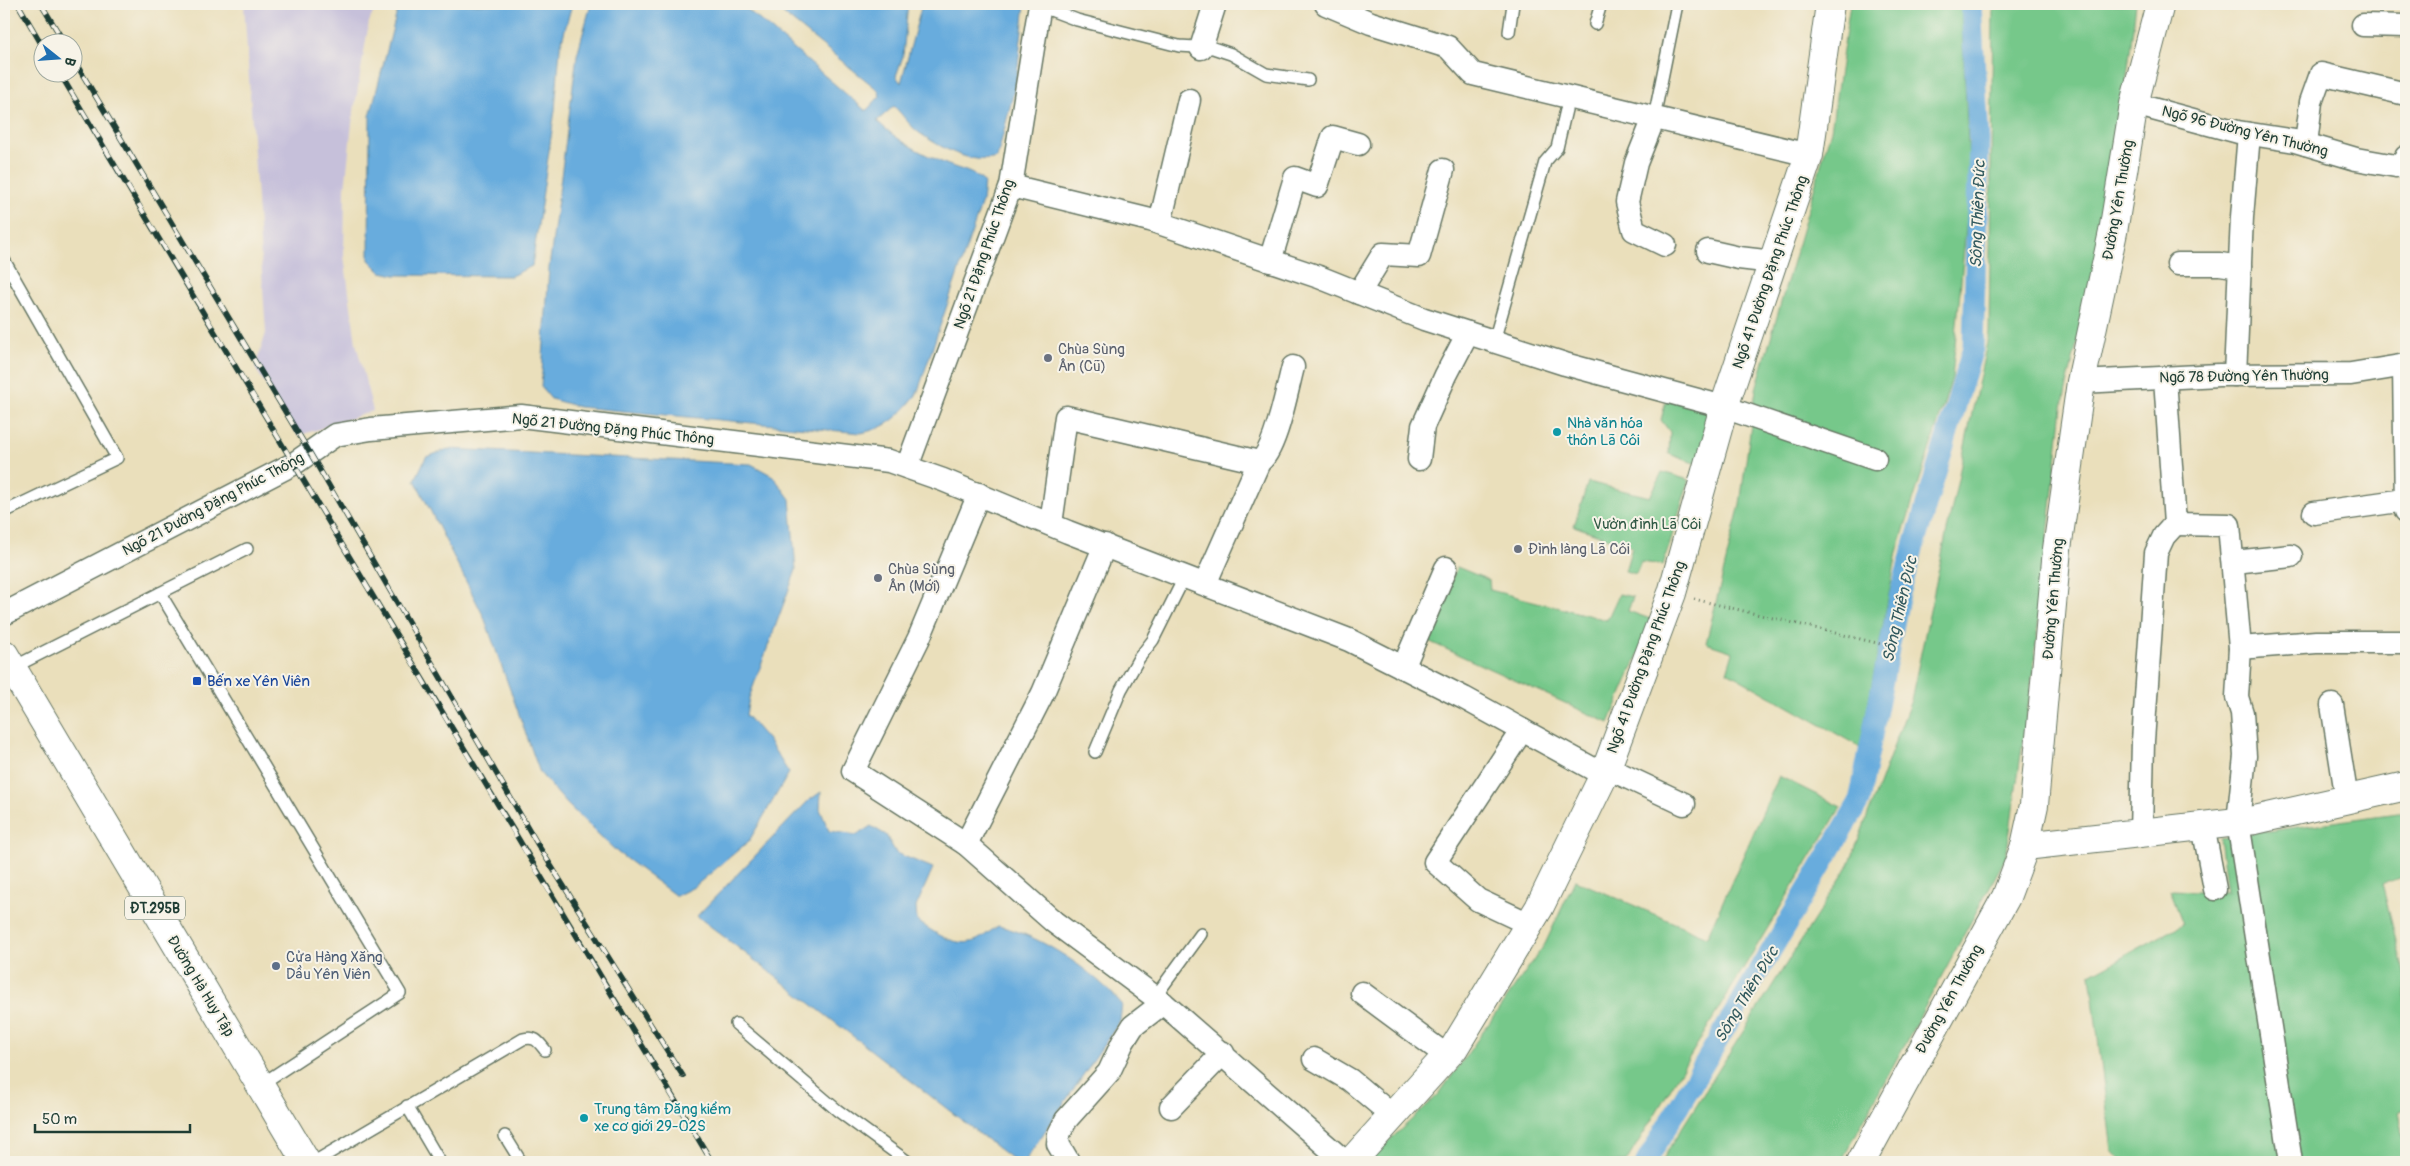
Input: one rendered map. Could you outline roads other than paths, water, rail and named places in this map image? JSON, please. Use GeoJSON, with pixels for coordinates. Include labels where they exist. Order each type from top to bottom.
{"type":"FeatureCollection","features":[{"type":"Feature","properties":{"kind":"main road","name":"Ngõ 41 Đường Đặng Phúc Thông"},"geometry":{"type":"LineString","coordinates":[[1351,1162],[1454,1048],[1529,924],[1604,775],[1672,593],[1724,407],[1809,155],[1830,4]]}},
{"type":"Feature","properties":{"kind":"main road","name":"Đường Yên Thường"},"geometry":{"type":"LineString","coordinates":[[1861,1162],[2006,898],[2025,846],[2034,805],[2057,548],[2081,382],[2113,232],[2134,104],[2160,4]]}},
{"type":"Feature","properties":{"kind":"main road","name":"Đường Hà Huy Tập"},"geometry":{"type":"LineString","coordinates":[[8,661],[306,1162]]}},
{"type":"Feature","properties":{"kind":"main road"},"geometry":{"type":"LineString","coordinates":[[2025,846],[2256,820],[2406,786]]}},
{"type":"Feature","properties":{"kind":"street"},"geometry":{"type":"LineString","coordinates":[[1200,48],[1215,4]]}},
{"type":"Feature","properties":{"kind":"street"},"geometry":{"type":"LineString","coordinates":[[1326,4],[1371,23],[1448,47],[1473,74],[1809,155]]}},
{"type":"Feature","properties":{"kind":"street","name":"Ngõ 21 Đặng Phúc Thông"},"geometry":{"type":"LineString","coordinates":[[907,467],[1011,186],[1040,5]]}},
{"type":"Feature","properties":{"kind":"street"},"geometry":{"type":"LineString","coordinates":[[2363,25],[2406,26]]}},
{"type":"Feature","properties":{"kind":"street"},"geometry":{"type":"LineString","coordinates":[[2306,144],[2311,102],[2321,74],[2406,94]]}},
{"type":"Feature","properties":{"kind":"street"},"geometry":{"type":"LineString","coordinates":[[1160,223],[1189,100]]}},
{"type":"Feature","properties":{"kind":"street","name":"Ngõ 96 Đường Yên Thường"},"geometry":{"type":"LineString","coordinates":[[2134,104],[2249,134],[2306,144],[2356,160],[2396,166],[2403,165],[2406,157]]}},
{"type":"Feature","properties":{"kind":"street"},"geometry":{"type":"LineString","coordinates":[[1654,118],[1636,163],[1627,202],[1634,230],[1665,245]]}},
{"type":"Feature","properties":{"kind":"street"},"geometry":{"type":"LineString","coordinates":[[2235,375],[2249,134]]}},
{"type":"Feature","properties":{"kind":"street"},"geometry":{"type":"LineString","coordinates":[[1270,261],[1295,178],[1318,186],[1333,137],[1358,144]]}},
{"type":"Feature","properties":{"kind":"street"},"geometry":{"type":"LineString","coordinates":[[1359,293],[1383,254],[1419,256],[1443,170]]}},
{"type":"Feature","properties":{"kind":"street"},"geometry":{"type":"LineString","coordinates":[[1011,186],[1160,223],[1359,293],[1424,319],[1565,364],[1724,407],[1875,459]]}},
{"type":"Feature","properties":{"kind":"street"},"geometry":{"type":"LineString","coordinates":[[1708,251],[1739,258],[1773,262]]}},
{"type":"Feature","properties":{"kind":"street"},"geometry":{"type":"LineString","coordinates":[[2178,264],[2220,264],[2240,267]]}},
{"type":"Feature","properties":{"kind":"street"},"geometry":{"type":"LineString","coordinates":[[1419,459],[1423,426],[1446,375],[1468,333]]}},
{"type":"Feature","properties":{"kind":"street"},"geometry":{"type":"LineString","coordinates":[[2314,513],[2406,505],[2405,365]]}},
{"type":"Feature","properties":{"kind":"street","name":"Ngõ 78 Đường Yên Thường"},"geometry":{"type":"LineString","coordinates":[[2081,382],[2235,375],[2351,374],[2405,365]]}},
{"type":"Feature","properties":{"kind":"street"},"geometry":{"type":"LineString","coordinates":[[1195,580],[1259,462],[1265,458],[1272,445],[1293,368]]}},
{"type":"Feature","properties":{"kind":"street"},"geometry":{"type":"LineString","coordinates":[[2141,834],[2142,741],[2156,553],[2164,536],[2175,524],[2165,378]]}},
{"type":"Feature","properties":{"kind":"street","name":"Ngõ 21 Đường Đặng Phúc Thông"},"geometry":{"type":"LineString","coordinates":[[4,614],[295,463],[335,435],[371,429],[521,416],[889,461],[979,494],[1105,546],[1349,640],[1464,698],[1604,775]]}},
{"type":"Feature","properties":{"kind":"street"},"geometry":{"type":"LineString","coordinates":[[1051,524],[1066,417],[1259,462]]}},
{"type":"Feature","properties":{"kind":"street"},"geometry":{"type":"LineString","coordinates":[[979,494],[919,638],[854,772],[966,844],[1054,922],[1159,1000],[1223,1053],[1345,1162]]}},
{"type":"Feature","properties":{"kind":"street"},"geometry":{"type":"LineString","coordinates":[[2175,524],[2229,524],[2234,562],[2240,648],[2237,696],[2242,713],[2245,756],[2238,822],[2291,1162]]}},
{"type":"Feature","properties":{"kind":"street"},"geometry":{"type":"LineString","coordinates":[[966,844],[1043,693],[1105,546]]}},
{"type":"Feature","properties":{"kind":"street"},"geometry":{"type":"LineString","coordinates":[[2234,562],[2291,556]]}},
{"type":"Feature","properties":{"kind":"street"},"geometry":{"type":"LineString","coordinates":[[1403,668],[1446,568]]}},
{"type":"Feature","properties":{"kind":"street"},"geometry":{"type":"LineString","coordinates":[[2240,648],[2316,642],[2406,642]]}},
{"type":"Feature","properties":{"kind":"street"},"geometry":{"type":"LineString","coordinates":[[2332,705],[2347,800]]}},
{"type":"Feature","properties":{"kind":"street"},"geometry":{"type":"LineString","coordinates":[[1522,730],[1435,862],[1478,900],[1529,924]]}},
{"type":"Feature","properties":{"kind":"street"},"geometry":{"type":"LineString","coordinates":[[1604,775],[1616,772],[1684,804]]}},
{"type":"Feature","properties":{"kind":"street"},"geometry":{"type":"LineString","coordinates":[[2204,826],[2215,889]]}},
{"type":"Feature","properties":{"kind":"street"},"geometry":{"type":"LineString","coordinates":[[1362,993],[1446,1056]]}},
{"type":"Feature","properties":{"kind":"street"},"geometry":{"type":"LineString","coordinates":[[1068,1161],[1058,1144],[1059,1134],[1066,1120],[1109,1072],[1133,1026],[1159,1000]]}},
{"type":"Feature","properties":{"kind":"street"},"geometry":{"type":"LineString","coordinates":[[1171,1107],[1223,1053]]}},
{"type":"Feature","properties":{"kind":"street"},"geometry":{"type":"LineString","coordinates":[[1314,1059],[1350,1080],[1393,1116]]}},
{"type":"Feature","properties":{"kind":"lane"},"geometry":{"type":"LineString","coordinates":[[1510,32],[1513,4]]}},
{"type":"Feature","properties":{"kind":"lane"},"geometry":{"type":"LineString","coordinates":[[1595,24],[1601,4]]}},
{"type":"Feature","properties":{"kind":"lane"},"geometry":{"type":"LineString","coordinates":[[1654,118],[1677,4]]}},
{"type":"Feature","properties":{"kind":"lane"},"geometry":{"type":"LineString","coordinates":[[1040,5],[1077,20],[1180,46],[1212,48],[1232,54],[1266,74],[1308,80]]}},
{"type":"Feature","properties":{"kind":"lane"},"geometry":{"type":"LineString","coordinates":[[1494,341],[1545,162],[1557,148],[1569,97]]}},
{"type":"Feature","properties":{"kind":"lane"},"geometry":{"type":"LineString","coordinates":[[4,260],[117,458],[4,512]]}},
{"type":"Feature","properties":{"kind":"lane"},"geometry":{"type":"LineString","coordinates":[[8,661],[160,593],[247,549]]}},
{"type":"Feature","properties":{"kind":"lane"},"geometry":{"type":"LineString","coordinates":[[1096,752],[1122,690],[1139,658],[1195,580]]}},
{"type":"Feature","properties":{"kind":"lane"},"geometry":{"type":"LineString","coordinates":[[160,593],[400,993],[260,1085]]}},
{"type":"Feature","properties":{"kind":"lane"},"geometry":{"type":"LineString","coordinates":[[1159,1000],[1201,934]]}},
{"type":"Feature","properties":{"kind":"lane"},"geometry":{"type":"LineString","coordinates":[[736,1024],[837,1110],[908,1162]]}},
{"type":"Feature","properties":{"kind":"lane"},"geometry":{"type":"LineString","coordinates":[[314,1162],[523,1039],[530,1037],[538,1040],[545,1050]]}},
{"type":"Feature","properties":{"kind":"lane"},"geometry":{"type":"LineString","coordinates":[[407,1106],[440,1162]]}},
{"type":"Feature","properties":{"kind":"lane"},"geometry":{"type":"LineString","coordinates":[[505,1136],[521,1162]]}},
{"type":"Feature","properties":{"kind":"water"},"geometry":{"type":"Polygon","coordinates":[[[399,4],[572,4],[560,48],[555,110],[532,266],[511,276],[395,275],[381,272],[369,260],[370,116],[399,4]]]}},
{"type":"Feature","properties":{"kind":"water"},"geometry":{"type":"Polygon","coordinates":[[[591,4],[741,4],[866,111],[880,96],[878,90],[771,4],[908,4],[903,56],[896,76],[901,83],[922,4],[1025,4],[1016,83],[997,158],[987,160],[976,159],[946,149],[918,132],[894,106],[877,121],[909,146],[946,164],[971,173],[984,182],[982,202],[917,394],[893,420],[871,431],[861,433],[579,407],[551,399],[541,387],[549,268],[577,55],[591,4]]]}},
{"type":"Feature","properties":{"kind":"water"},"geometry":{"type":"Polygon","coordinates":[[[449,449],[751,464],[773,476],[790,499],[796,570],[749,698],[746,715],[768,740],[789,773],[749,841],[694,887],[676,896],[617,852],[567,804],[540,773],[484,617],[415,480],[426,457],[449,449]]]}},
{"type":"Feature","properties":{"kind":"water"},"geometry":{"type":"Polygon","coordinates":[[[821,792],[820,809],[829,831],[857,835],[871,826],[886,835],[896,853],[933,868],[916,907],[917,921],[935,933],[964,943],[981,938],[998,926],[1031,937],[1081,967],[1122,1004],[1120,1021],[1024,1162],[1016,1162],[697,916],[808,801],[821,792]]]}},
{"type":"Feature","properties":{"kind":"waterway","name":"Sông Thiên Đức"},"geometry":{"type":"LineString","coordinates":[[1646,1162],[1859,802],[1900,593],[1973,348],[1979,140],[1971,4]]}},
{"type":"Feature","properties":{"kind":"railway"},"geometry":{"type":"LineString","coordinates":[[18,4],[34,32]]}},
{"type":"Feature","properties":{"kind":"railway"},"geometry":{"type":"LineString","coordinates":[[41,4],[58,32]]}},
{"type":"Feature","properties":{"kind":"railway"},"geometry":{"type":"LineString","coordinates":[[82,74],[310,453],[538,845],[683,1076]]}},
{"type":"Feature","properties":{"kind":"railway"},"geometry":{"type":"LineString","coordinates":[[65,82],[712,1162]]}},
{"type":"Feature","properties":{"kind":"place","name":"Chùa Sùng Ân (Cũ)"},"geometry":{"type":"Point","coordinates":[1048,358]}},
{"type":"Feature","properties":{"kind":"place","name":"Nhà văn hóa thôn Lã Côi"},"geometry":{"type":"Point","coordinates":[1557,432]}},
{"type":"Feature","properties":{"kind":"place","name":"Đình làng Lã Côi"},"geometry":{"type":"Point","coordinates":[1518,549]}},
{"type":"Feature","properties":{"kind":"place","name":"Chùa Sùng Ân (Mới)"},"geometry":{"type":"Point","coordinates":[878,578]}},
{"type":"Feature","properties":{"kind":"place","name":"Bến xe Yên Viên"},"geometry":{"type":"Point","coordinates":[197,681]}},
{"type":"Feature","properties":{"kind":"place","name":"Cửa Hàng Xăng Dầu Yên Viên"},"geometry":{"type":"Point","coordinates":[276,966]}},
{"type":"Feature","properties":{"kind":"place","name":"Trung tâm Đăng kiểm xe cơ giới 29-02S"},"geometry":{"type":"Point","coordinates":[584,1118]}},
{"type":"Feature","properties":{"kind":"park label","name":"Vườn đình Lã Côi"},"geometry":{"type":"Point","coordinates":[1647,524]}}]}
